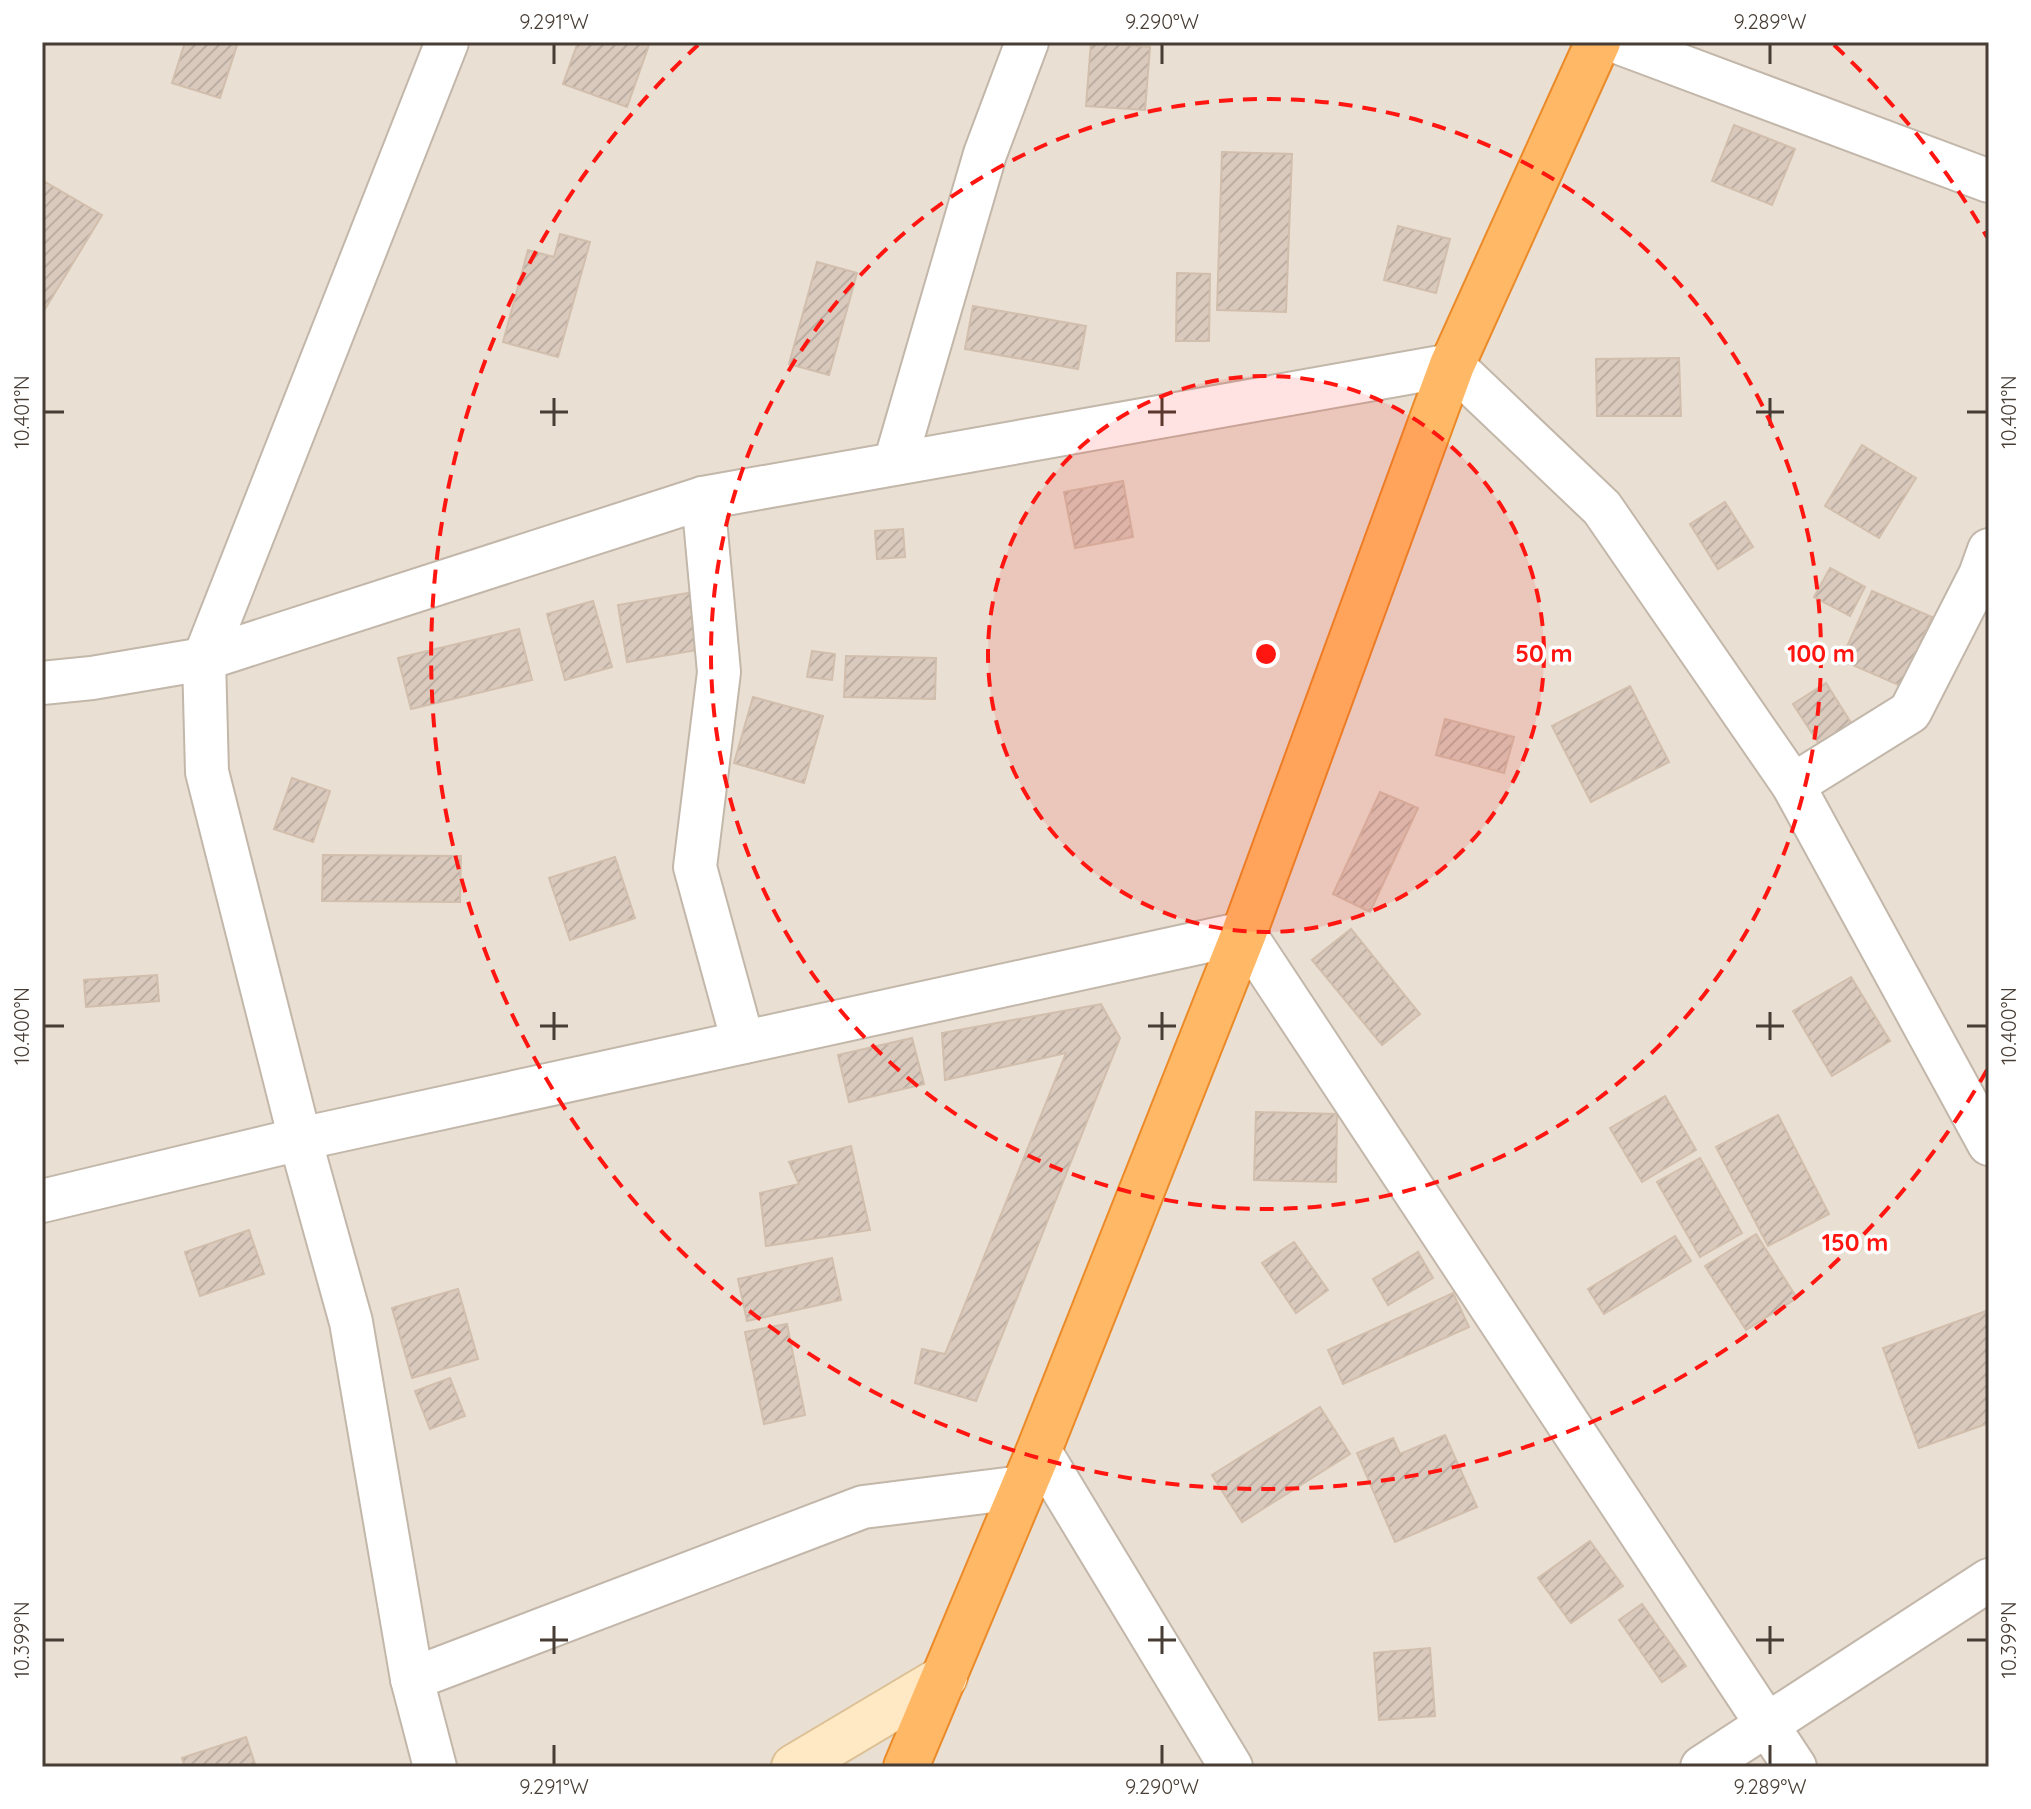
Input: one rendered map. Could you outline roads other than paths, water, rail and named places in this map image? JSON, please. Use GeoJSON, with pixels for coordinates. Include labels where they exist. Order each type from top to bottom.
{"type":"FeatureCollection","features":[{"type":"Feature","properties":{"kind":"highway"},"geometry":{"type":"LineString","coordinates":[[906,1767],[1032,1468],[1244,933],[1452,365],[1598,42]]}},
{"type":"Feature","properties":{"kind":"main road"},"geometry":{"type":"LineString","coordinates":[[794,1767],[945,1677]]}},
{"type":"Feature","properties":{"kind":"street"},"geometry":{"type":"LineString","coordinates":[[435,1767],[412,1679],[351,1322],[300,1139],[207,772],[204,659],[447,42]]}},
{"type":"Feature","properties":{"kind":"street"},"geometry":{"type":"LineString","coordinates":[[895,463],[985,154],[1027,42]]}},
{"type":"Feature","properties":{"kind":"street"},"geometry":{"type":"LineString","coordinates":[[1617,42],[1989,181]]}},
{"type":"Feature","properties":{"kind":"street"},"geometry":{"type":"LineString","coordinates":[[42,683],[204,659],[703,498],[1452,365],[1602,508],[1793,785],[1989,1144]]}},
{"type":"Feature","properties":{"kind":"street"},"geometry":{"type":"LineString","coordinates":[[703,498],[719,672],[695,867],[743,1042]]}},
{"type":"Feature","properties":{"kind":"street"},"geometry":{"type":"LineString","coordinates":[[1793,785],[1910,712],[1980,575],[1989,550]]}},
{"type":"Feature","properties":{"kind":"street"},"geometry":{"type":"LineString","coordinates":[[42,1201],[300,1139],[1244,933],[1795,1767]]}},
{"type":"Feature","properties":{"kind":"street"},"geometry":{"type":"LineString","coordinates":[[412,1679],[863,1507],[1032,1468],[1231,1767]]}},
{"type":"Feature","properties":{"kind":"street"},"geometry":{"type":"LineString","coordinates":[[1702,1767],[1989,1580]]}}]}
